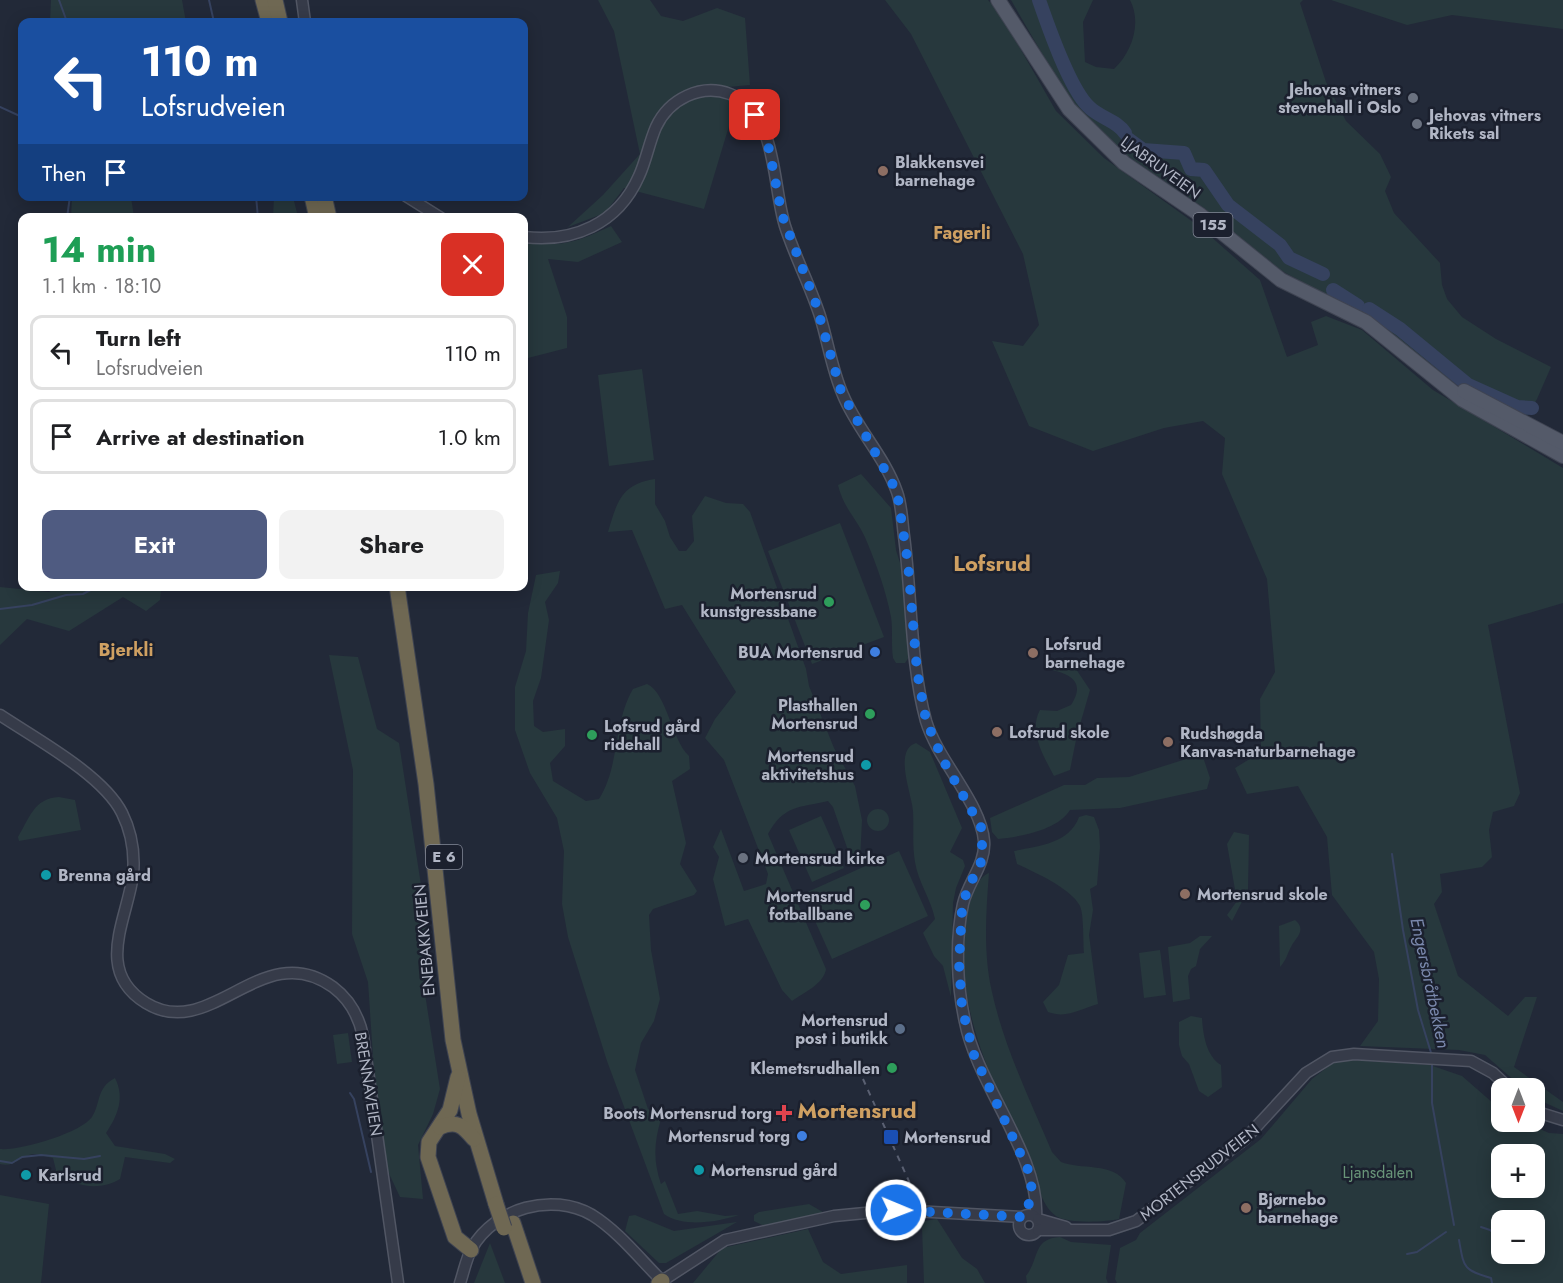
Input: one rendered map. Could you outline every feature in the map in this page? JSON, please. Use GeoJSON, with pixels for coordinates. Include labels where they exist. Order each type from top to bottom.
{"type":"FeatureCollection","features":[{"type":"Feature","properties":{"kind":"highway"},"geometry":{"type":"LineString","coordinates":[[263,0],[268,18]]}},
{"type":"Feature","properties":{"kind":"highway"},"geometry":{"type":"LineString","coordinates":[[275,0],[280,18]]}},
{"type":"Feature","properties":{"kind":"highway"},"geometry":{"type":"LineString","coordinates":[[281,0],[281,18]]}},
{"type":"Feature","properties":{"kind":"highway","name":"ENEBAKKVEIEN"},"geometry":{"type":"LineString","coordinates":[[403,592],[436,783],[464,1046],[501,1202]]}},
{"type":"Feature","properties":{"kind":"highway","name":"ENEBAKKVEIEN"},"geometry":{"type":"LineString","coordinates":[[408,620],[447,1001],[459,1071],[477,1142],[533,1283]]}},
{"type":"Feature","properties":{"kind":"highway"},"geometry":{"type":"LineString","coordinates":[[459,1071],[454,1095],[440,1127],[429,1142],[428,1157],[458,1240],[474,1245]]}},
{"type":"Feature","properties":{"kind":"highway"},"geometry":{"type":"LineString","coordinates":[[440,1127],[452,1123],[462,1126],[477,1142]]}},
{"type":"Feature","properties":{"kind":"highway","name":"ENEBAKKVEIEN"},"geometry":{"type":"LineString","coordinates":[[509,1225],[523,1283]]}},
{"type":"Feature","properties":{"kind":"main road","name":"LJABRUVEIEN"},"geometry":{"type":"LineString","coordinates":[[998,0],[1059,96],[1080,121],[1112,152],[1199,214],[1272,273],[1298,290],[1366,322],[1474,407],[1563,456]]}},
{"type":"Feature","properties":{"kind":"main road","name":"LJABRUVEIEN"},"geometry":{"type":"LineString","coordinates":[[1436,376],[1563,443]]}},
{"type":"Feature","properties":{"kind":"street"},"geometry":{"type":"LineString","coordinates":[[302,0],[304,18]]}},
{"type":"Feature","properties":{"kind":"street"},"geometry":{"type":"LineString","coordinates":[[528,237],[550,239],[571,236],[611,216],[639,178],[661,118],[684,97],[701,91],[718,91],[733,95],[748,105],[766,138],[782,215],[815,301],[841,391],[887,470],[899,498],[918,680],[926,720],[943,760],[978,819],[984,840],[982,860],[967,890],[962,909],[960,980],[964,1021],[974,1055],[1024,1159],[1032,1191],[1030,1221]]}},
{"type":"Feature","properties":{"kind":"street"},"geometry":{"type":"LineString","coordinates":[[414,201],[433,213]]}},
{"type":"Feature","properties":{"kind":"street","name":"BRENNAVEIEN"},"geometry":{"type":"LineString","coordinates":[[0,714],[96,781],[113,799],[123,816],[132,842],[134,867],[117,937],[117,954],[121,974],[138,996],[162,1010],[190,1011],[263,977],[295,973],[325,982],[349,1003],[358,1019],[363,1036],[398,1283]]}},
{"type":"Feature","properties":{"kind":"street","name":"MORTENSRUDVEIEN"},"geometry":{"type":"LineString","coordinates":[[661,1282],[718,1243],[751,1232],[851,1214],[896,1210],[939,1211],[1030,1221],[1069,1228],[1109,1230],[1136,1221],[1250,1135],[1316,1064],[1337,1056],[1461,1060],[1486,1068],[1497,1078]]}},
{"type":"Feature","properties":{"kind":"street"},"geometry":{"type":"LineString","coordinates":[[1545,1114],[1563,1120]]}},
{"type":"Feature","properties":{"kind":"street"},"geometry":{"type":"LineString","coordinates":[[460,1283],[474,1245],[490,1227],[515,1211],[535,1205],[565,1205],[582,1210],[599,1220],[661,1282]]}},
{"type":"Feature","properties":{"kind":"green space"},"geometry":{"type":"Polygon","coordinates":[[[51,0],[182,0],[185,18],[50,18],[51,0]]]}},
{"type":"Feature","properties":{"kind":"green space"},"geometry":{"type":"Polygon","coordinates":[[[598,0],[650,0],[661,16],[683,21],[717,8],[745,18],[750,85],[728,87],[732,116],[704,209],[624,188],[605,213],[568,227],[603,195],[640,154],[614,31],[598,0]]]}},
{"type":"Feature","properties":{"kind":"green space"},"geometry":{"type":"Polygon","coordinates":[[[885,0],[988,0],[1001,15],[1056,111],[1104,158],[1200,227],[1260,280],[1287,357],[1318,345],[1311,322],[1326,316],[1362,330],[1433,390],[1563,468],[1563,603],[1488,625],[1520,793],[1514,806],[1493,812],[1489,830],[1492,857],[1482,867],[1440,874],[1442,892],[1434,904],[1458,976],[1508,1016],[1525,997],[1537,997],[1514,1067],[1529,1078],[1511,1078],[1485,1055],[1459,1050],[1360,1046],[1378,1021],[1379,979],[1374,952],[1332,895],[1327,837],[1298,786],[1247,794],[1235,768],[1261,752],[1260,699],[1275,672],[1267,579],[1222,474],[1225,438],[1203,421],[1164,428],[1093,451],[1029,426],[992,341],[1023,346],[1039,325],[1023,254],[911,34],[885,0]]]}},
{"type":"Feature","properties":{"kind":"green space"},"geometry":{"type":"Polygon","coordinates":[[[1011,0],[1093,0],[1083,22],[1085,62],[1096,67],[1114,69],[1126,54],[1133,37],[1135,18],[1130,0],[1303,0],[1300,3],[1326,82],[1346,121],[1380,154],[1391,177],[1385,191],[1394,213],[1440,263],[1442,285],[1447,299],[1462,317],[1496,339],[1551,367],[1525,419],[1442,376],[1332,298],[1282,271],[1204,208],[1123,153],[1090,125],[1062,88],[1011,0]]]}},
{"type":"Feature","properties":{"kind":"green space"},"geometry":{"type":"Polygon","coordinates":[[[1331,0],[1563,0],[1563,29],[1452,15],[1407,25],[1331,0]]]}},
{"type":"Feature","properties":{"kind":"green space"},"geometry":{"type":"Polygon","coordinates":[[[72,201],[132,201],[133,213],[71,213],[72,201]]]}},
{"type":"Feature","properties":{"kind":"green space"},"geometry":{"type":"Polygon","coordinates":[[[274,201],[294,201],[297,213],[273,213],[274,201]]]}},
{"type":"Feature","properties":{"kind":"green space"},"geometry":{"type":"Polygon","coordinates":[[[611,226],[622,242],[578,262],[548,259],[567,317],[567,348],[528,358],[528,242],[559,244],[588,236],[611,226]]]}},
{"type":"Feature","properties":{"kind":"green space"},"geometry":{"type":"Polygon","coordinates":[[[642,369],[654,460],[609,466],[598,375],[642,369]]]}},
{"type":"Feature","properties":{"kind":"green space"},"geometry":{"type":"Polygon","coordinates":[[[861,474],[891,508],[896,550],[901,566],[909,657],[905,663],[896,663],[893,658],[891,617],[881,579],[863,534],[844,501],[838,485],[861,474]]]}},
{"type":"Feature","properties":{"kind":"green space"},"geometry":{"type":"Polygon","coordinates":[[[655,479],[655,504],[679,551],[686,551],[694,541],[692,516],[705,496],[726,503],[743,504],[750,512],[806,669],[809,686],[834,748],[855,786],[862,820],[860,861],[853,865],[833,807],[828,801],[793,809],[780,818],[768,834],[826,969],[817,984],[792,1001],[782,990],[748,919],[725,926],[713,879],[719,857],[713,847],[721,829],[744,891],[766,884],[768,874],[724,760],[705,738],[715,719],[736,692],[682,605],[665,609],[632,530],[608,532],[622,496],[635,485],[655,479]]]}},
{"type":"Feature","properties":{"kind":"green space","name":"Mortensrud kunstgressbane"},"geometry":{"type":"Polygon","coordinates":[[[840,523],[884,637],[812,664],[768,551],[840,523]]]}},
{"type":"Feature","properties":{"kind":"green space"},"geometry":{"type":"Polygon","coordinates":[[[560,571],[558,583],[545,602],[549,620],[541,678],[533,701],[534,726],[543,732],[565,729],[565,746],[550,763],[553,781],[586,801],[599,799],[610,773],[627,702],[633,689],[647,684],[659,697],[678,739],[689,756],[690,769],[672,781],[686,843],[680,864],[697,891],[694,895],[653,909],[649,915],[651,950],[660,999],[654,1021],[641,1043],[635,1070],[648,1109],[661,1119],[656,1144],[657,1167],[661,1184],[665,1181],[678,1214],[697,1211],[725,1216],[739,1215],[730,1218],[691,1222],[681,1221],[664,1214],[607,1061],[568,937],[562,904],[564,851],[557,818],[530,773],[515,730],[515,687],[526,651],[528,613],[536,575],[560,571]]]}},
{"type":"Feature","properties":{"kind":"green space"},"geometry":{"type":"Polygon","coordinates":[[[0,587],[18,589],[18,591],[161,591],[160,600],[146,611],[123,597],[69,631],[27,619],[0,645],[0,587]]]}},
{"type":"Feature","properties":{"kind":"green space"},"geometry":{"type":"Polygon","coordinates":[[[329,655],[358,657],[377,729],[399,743],[428,930],[425,994],[440,1089],[433,1114],[418,1145],[423,1199],[400,1197],[385,1165],[375,1086],[368,982],[352,934],[353,770],[329,655]]]}},
{"type":"Feature","properties":{"kind":"green space"},"geometry":{"type":"Polygon","coordinates":[[[1056,665],[1074,666],[1090,690],[1070,770],[1054,776],[1039,744],[1037,718],[1040,710],[1057,711],[1071,705],[1077,690],[1076,684],[1069,676],[1049,669],[1056,665]]]}},
{"type":"Feature","properties":{"kind":"green space"},"geometry":{"type":"Polygon","coordinates":[[[916,743],[930,752],[962,828],[950,852],[963,860],[965,866],[953,903],[951,997],[943,966],[934,956],[923,933],[935,919],[919,877],[914,856],[913,811],[905,763],[909,747],[916,743]]]}},
{"type":"Feature","properties":{"kind":"green space"},"geometry":{"type":"Polygon","coordinates":[[[1202,754],[1210,778],[1207,789],[1120,808],[1070,810],[1057,823],[1017,836],[998,839],[992,832],[990,818],[1064,785],[1085,785],[1097,778],[1129,777],[1202,754]]]}},
{"type":"Feature","properties":{"kind":"green space"},"geometry":{"type":"Polygon","coordinates":[[[51,798],[75,800],[81,830],[19,841],[18,837],[38,805],[51,798]]]}},
{"type":"Feature","properties":{"kind":"green space"},"geometry":{"type":"Polygon","coordinates":[[[878,809],[886,812],[889,820],[886,828],[878,831],[870,828],[867,820],[870,812],[878,809]]]}},
{"type":"Feature","properties":{"kind":"green space"},"geometry":{"type":"Polygon","coordinates":[[[1086,815],[1094,817],[1099,830],[1097,885],[1090,889],[1093,910],[1089,935],[1098,1004],[1073,1013],[1055,1014],[1048,1012],[1043,1002],[1059,985],[1068,955],[1084,953],[1080,906],[1061,887],[1017,864],[1014,851],[1042,845],[1060,838],[1068,833],[1079,817],[1086,815]]]}},
{"type":"Feature","properties":{"kind":"green space"},"geometry":{"type":"Polygon","coordinates":[[[821,816],[844,868],[812,882],[789,830],[821,816]]]}},
{"type":"Feature","properties":{"kind":"green space"},"geometry":{"type":"Polygon","coordinates":[[[1234,832],[1249,835],[1248,890],[1232,921],[1227,915],[1237,901],[1227,844],[1234,832]]]}},
{"type":"Feature","properties":{"kind":"green space","name":"Mortensrud fotballbane"},"geometry":{"type":"Polygon","coordinates":[[[899,851],[928,916],[832,959],[803,894],[899,851]]]}},
{"type":"Feature","properties":{"kind":"green space"},"geometry":{"type":"Polygon","coordinates":[[[989,873],[986,918],[987,962],[997,1013],[1010,1053],[1052,1152],[1061,1162],[1105,1169],[1121,1176],[1126,1183],[1119,1219],[1069,1220],[1062,1219],[1050,1211],[1042,1197],[1030,1159],[983,1055],[970,1009],[964,961],[968,911],[977,884],[989,873]]]}},
{"type":"Feature","properties":{"kind":"green space"},"geometry":{"type":"Polygon","coordinates":[[[1295,920],[1300,926],[1300,933],[1280,967],[1279,926],[1295,920]]]}},
{"type":"Feature","properties":{"kind":"green space"},"geometry":{"type":"Polygon","coordinates":[[[1200,936],[1212,936],[1200,949],[1196,966],[1191,969],[1188,976],[1190,999],[1173,1002],[1168,947],[1190,943],[1200,936]]]}},
{"type":"Feature","properties":{"kind":"green space"},"geometry":{"type":"Polygon","coordinates":[[[1160,950],[1166,995],[1144,998],[1139,953],[1160,950]]]}},
{"type":"Feature","properties":{"kind":"green space"},"geometry":{"type":"Polygon","coordinates":[[[1191,1016],[1202,1018],[1204,1038],[1212,1056],[1221,1065],[1222,1087],[1208,1097],[1199,1091],[1179,1045],[1179,1022],[1191,1016]]]}},
{"type":"Feature","properties":{"kind":"green space"},"geometry":{"type":"Polygon","coordinates":[[[348,1033],[352,1062],[337,1064],[333,1035],[348,1033]]]}},
{"type":"Feature","properties":{"kind":"green space","name":"Ljansdalen"},"geometry":{"type":"Polygon","coordinates":[[[1352,1060],[1430,1065],[1462,1076],[1491,1101],[1491,1132],[1545,1131],[1563,1134],[1563,1283],[1117,1283],[1115,1279],[1120,1248],[1136,1240],[1140,1233],[1261,1139],[1312,1079],[1333,1063],[1352,1060]]]}},
{"type":"Feature","properties":{"kind":"green space"},"geometry":{"type":"Polygon","coordinates":[[[115,1078],[120,1092],[119,1106],[106,1133],[115,1146],[165,1154],[175,1159],[170,1163],[125,1157],[120,1179],[96,1186],[72,1182],[57,1174],[53,1158],[33,1154],[13,1163],[0,1164],[0,1149],[21,1147],[49,1140],[86,1123],[95,1112],[105,1086],[115,1078]]]}},
{"type":"Feature","properties":{"kind":"green space"},"geometry":{"type":"Polygon","coordinates":[[[1545,1089],[1563,1102],[1563,1111],[1545,1103],[1545,1089]]]}},
{"type":"Feature","properties":{"kind":"green space"},"geometry":{"type":"Polygon","coordinates":[[[0,1195],[49,1204],[41,1283],[0,1283],[0,1195]]]}},
{"type":"Feature","properties":{"kind":"green space"},"geometry":{"type":"Polygon","coordinates":[[[809,1204],[828,1215],[764,1226],[754,1221],[754,1215],[759,1212],[809,1204]]]}},
{"type":"Feature","properties":{"kind":"green space"},"geometry":{"type":"Polygon","coordinates":[[[635,1215],[674,1231],[737,1222],[666,1263],[659,1263],[625,1231],[629,1216],[635,1215]]]}},
{"type":"Feature","properties":{"kind":"green space"},"geometry":{"type":"Polygon","coordinates":[[[937,1219],[962,1258],[977,1269],[985,1283],[924,1283],[922,1227],[924,1221],[937,1219]]]}},
{"type":"Feature","properties":{"kind":"green space"},"geometry":{"type":"Polygon","coordinates":[[[808,1229],[823,1262],[841,1274],[907,1265],[907,1283],[693,1283],[722,1248],[808,1229]]]}},
{"type":"Feature","properties":{"kind":"green space"},"geometry":{"type":"Polygon","coordinates":[[[1060,1237],[1071,1242],[1111,1245],[1106,1278],[1108,1283],[1027,1283],[1026,1276],[1041,1245],[1045,1241],[1060,1237]]]}},
{"type":"Feature","properties":{"kind":"green space"},"geometry":{"type":"Polygon","coordinates":[[[490,1243],[505,1283],[474,1283],[490,1243]]]}},
{"type":"Feature","properties":{"kind":"waterway"},"geometry":{"type":"LineString","coordinates":[[59,0],[66,18]]}},
{"type":"Feature","properties":{"kind":"waterway"},"geometry":{"type":"LineString","coordinates":[[209,0],[213,18]]}},
{"type":"Feature","properties":{"kind":"waterway"},"geometry":{"type":"LineString","coordinates":[[1039,0],[1060,56],[1081,97],[1092,110],[1117,125],[1125,133]]}},
{"type":"Feature","properties":{"kind":"waterway"},"geometry":{"type":"LineString","coordinates":[[0,107],[18,115]]}},
{"type":"Feature","properties":{"kind":"waterway"},"geometry":{"type":"LineString","coordinates":[[1128,139],[1143,150],[1184,153],[1191,169],[1204,170],[1228,205],[1280,245],[1289,258],[1323,274]]}},
{"type":"Feature","properties":{"kind":"waterway"},"geometry":{"type":"LineString","coordinates":[[68,213],[69,201]]}},
{"type":"Feature","properties":{"kind":"waterway"},"geometry":{"type":"LineString","coordinates":[[256,201],[258,213]]}},
{"type":"Feature","properties":{"kind":"waterway"},"geometry":{"type":"LineString","coordinates":[[1333,290],[1358,306]]}},
{"type":"Feature","properties":{"kind":"waterway"},"geometry":{"type":"LineString","coordinates":[[1369,309],[1400,329],[1468,385],[1517,407],[1532,408]]}},
{"type":"Feature","properties":{"kind":"waterway"},"geometry":{"type":"LineString","coordinates":[[0,609],[32,605],[89,591]]}},
{"type":"Feature","properties":{"kind":"waterway","name":"Engersbråtbekken"},"geometry":{"type":"LineString","coordinates":[[1392,854],[1418,1010],[1432,1056]]}},
{"type":"Feature","properties":{"kind":"waterway","name":"Engersbråtbekken"},"geometry":{"type":"LineString","coordinates":[[1432,1062],[1432,1103],[1454,1225]]}},
{"type":"Feature","properties":{"kind":"waterway"},"geometry":{"type":"LineString","coordinates":[[350,1093],[354,1099],[371,1172]]}},
{"type":"Feature","properties":{"kind":"waterway"},"geometry":{"type":"LineString","coordinates":[[0,1161],[12,1163],[22,1157],[41,1155],[84,1159],[100,1156]]}},
{"type":"Feature","properties":{"kind":"waterway"},"geometry":{"type":"LineString","coordinates":[[1481,1227],[1491,1231]]}},
{"type":"Feature","properties":{"kind":"waterway"},"geometry":{"type":"LineString","coordinates":[[1407,1254],[1417,1252],[1446,1232]]}},
{"type":"Feature","properties":{"kind":"waterway","name":"Engersbråtbekken"},"geometry":{"type":"LineString","coordinates":[[1459,1240],[1466,1266],[1475,1273],[1491,1278],[1492,1283]]}},
{"type":"Feature","properties":{"kind":"railway"},"geometry":{"type":"LineString","coordinates":[[863,1079],[916,1197]]}},
{"type":"Feature","properties":{"kind":"place","name":"Jehovas vitners stevnehall i Oslo"},"geometry":{"type":"Point","coordinates":[1413,98]}},
{"type":"Feature","properties":{"kind":"place","name":"Jehovas vitners Rikets sal"},"geometry":{"type":"Point","coordinates":[1417,124]}},
{"type":"Feature","properties":{"kind":"place","name":"Blakkensvei barnehage"},"geometry":{"type":"Point","coordinates":[883,171]}},
{"type":"Feature","properties":{"kind":"place","name":"Mortensrud kunstgressbane"},"geometry":{"type":"Point","coordinates":[829,602]}},
{"type":"Feature","properties":{"kind":"place","name":"BUA Mortensrud"},"geometry":{"type":"Point","coordinates":[875,652]}},
{"type":"Feature","properties":{"kind":"place","name":"Lofsrud barnehage"},"geometry":{"type":"Point","coordinates":[1033,653]}},
{"type":"Feature","properties":{"kind":"place","name":"Plasthallen Mortensrud"},"geometry":{"type":"Point","coordinates":[870,714]}},
{"type":"Feature","properties":{"kind":"place","name":"Lofsrud skole"},"geometry":{"type":"Point","coordinates":[997,732]}},
{"type":"Feature","properties":{"kind":"place","name":"Lofsrud gård ridehall"},"geometry":{"type":"Point","coordinates":[592,735]}},
{"type":"Feature","properties":{"kind":"place","name":"Rudshøgda Kanvas-naturbarnehage"},"geometry":{"type":"Point","coordinates":[1168,742]}},
{"type":"Feature","properties":{"kind":"place","name":"Mortensrud aktivitetshus"},"geometry":{"type":"Point","coordinates":[866,765]}},
{"type":"Feature","properties":{"kind":"place","name":"Mortensrud kirke"},"geometry":{"type":"Point","coordinates":[743,858]}},
{"type":"Feature","properties":{"kind":"place","name":"Brenna gård"},"geometry":{"type":"Point","coordinates":[46,875]}},
{"type":"Feature","properties":{"kind":"place","name":"Mortensrud skole"},"geometry":{"type":"Point","coordinates":[1185,894]}},
{"type":"Feature","properties":{"kind":"place","name":"Mortensrud fotballbane"},"geometry":{"type":"Point","coordinates":[865,905]}},
{"type":"Feature","properties":{"kind":"place","name":"Mortensrud post i butikk"},"geometry":{"type":"Point","coordinates":[900,1029]}},
{"type":"Feature","properties":{"kind":"place","name":"Klemetsrudhallen"},"geometry":{"type":"Point","coordinates":[892,1068]}},
{"type":"Feature","properties":{"kind":"place","name":"Boots Mortensrud torg"},"geometry":{"type":"Point","coordinates":[784,1113]}},
{"type":"Feature","properties":{"kind":"place","name":"Mortensrud torg"},"geometry":{"type":"Point","coordinates":[802,1136]}},
{"type":"Feature","properties":{"kind":"place","name":"Mortensrud"},"geometry":{"type":"Point","coordinates":[891,1137]}},
{"type":"Feature","properties":{"kind":"place","name":"Mortensrud gård"},"geometry":{"type":"Point","coordinates":[699,1170]}},
{"type":"Feature","properties":{"kind":"place","name":"Karlsrud"},"geometry":{"type":"Point","coordinates":[26,1175]}},
{"type":"Feature","properties":{"kind":"place","name":"Bjørnebo barnehage"},"geometry":{"type":"Point","coordinates":[1246,1208]}},
{"type":"Feature","properties":{"kind":"district","name":"Fagerli"},"geometry":{"type":"Point","coordinates":[962,233]}},
{"type":"Feature","properties":{"kind":"district","name":"Lofsrud"},"geometry":{"type":"Point","coordinates":[992,563]}},
{"type":"Feature","properties":{"kind":"district","name":"Bjerkli"},"geometry":{"type":"Point","coordinates":[126,650]}},
{"type":"Feature","properties":{"kind":"district","name":"Mortensrud"},"geometry":{"type":"Point","coordinates":[857,1110]}},
{"type":"Feature","properties":{"kind":"route"},"geometry":{"type":"LineString","coordinates":[[755,115],[769,149],[782,215],[794,252],[815,301],[841,391],[855,419],[887,470],[899,498],[908,563],[919,688],[926,720],[936,747],[978,819],[984,840],[982,860],[971,880],[962,909],[960,980],[964,1021],[974,1055],[1024,1159],[1032,1191],[1026,1215],[1022,1217],[996,1218],[928,1210],[896,1210]]}}]}
